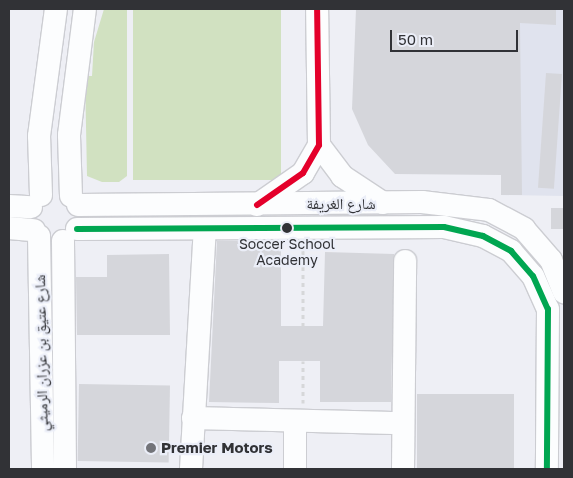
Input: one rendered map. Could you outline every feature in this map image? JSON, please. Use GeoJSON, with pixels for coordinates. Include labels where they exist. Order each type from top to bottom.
{"type":"FeatureCollection","features":[{"type":"Feature","properties":{"kind":"street"},"geometry":{"type":"LineString","coordinates":[[36,233],[39,136],[56,9]]}},
{"type":"Feature","properties":{"kind":"street"},"geometry":{"type":"LineString","coordinates":[[9,228],[36,233],[50,242],[70,235],[81,217],[74,201],[69,135],[86,9]]}},
{"type":"Feature","properties":{"kind":"street"},"geometry":{"type":"LineString","coordinates":[[257,204],[303,173],[319,145],[317,9]]}},
{"type":"Feature","properties":{"kind":"street"},"geometry":{"type":"LineString","coordinates":[[319,145],[334,168],[351,184],[385,204]]}},
{"type":"Feature","properties":{"kind":"street"},"geometry":{"type":"LineString","coordinates":[[9,206],[36,201],[60,191],[74,201]]}},
{"type":"Feature","properties":{"kind":"street","name":"شارع الغريفة"},"geometry":{"type":"LineString","coordinates":[[74,201],[257,204],[445,202],[489,210],[524,229],[551,260],[564,292]]}},
{"type":"Feature","properties":{"kind":"street","name":"شارع الغريفة"},"geometry":{"type":"LineString","coordinates":[[70,235],[205,229],[444,227],[483,236],[511,251],[533,276],[548,309],[547,469]]}},
{"type":"Feature","properties":{"kind":"street"},"geometry":{"type":"LineString","coordinates":[[191,469],[205,229]]}},
{"type":"Feature","properties":{"kind":"street","name":"شارع عتيق بن عزران الرميثي"},"geometry":{"type":"LineString","coordinates":[[36,233],[43,469]]}},
{"type":"Feature","properties":{"kind":"street","name":"شارع عتيق بن عزران الرميثي"},"geometry":{"type":"LineString","coordinates":[[65,469],[70,235]]}},
{"type":"Feature","properties":{"kind":"street"},"geometry":{"type":"LineString","coordinates":[[403,469],[405,261]]}},
{"type":"Feature","properties":{"kind":"street"},"geometry":{"type":"LineString","coordinates":[[193,418],[403,423]]}},
{"type":"Feature","properties":{"kind":"street"},"geometry":{"type":"LineString","coordinates":[[295,469],[299,421]]}},
{"type":"Feature","properties":{"kind":"path"},"geometry":{"type":"LineString","coordinates":[[303,326],[303,245],[310,245]]}},
{"type":"Feature","properties":{"kind":"path"},"geometry":{"type":"LineString","coordinates":[[299,421],[303,361]]}},
{"type":"Feature","properties":{"kind":"shaded area"},"geometry":{"type":"Polygon","coordinates":[[[509,9],[564,9],[564,196],[501,195],[501,25],[509,25],[509,9]]]}},
{"type":"Feature","properties":{"kind":"green space"},"geometry":{"type":"Polygon","coordinates":[[[104,9],[127,9],[127,176],[119,182],[102,182],[87,176],[85,76],[92,76],[94,42],[104,9]]]}},
{"type":"Feature","properties":{"kind":"green space"},"geometry":{"type":"Polygon","coordinates":[[[133,9],[281,9],[281,180],[133,180],[133,9]]]}},
{"type":"Feature","properties":{"kind":"building"},"geometry":{"type":"Polygon","coordinates":[[[356,9],[556,9],[556,25],[520,23],[522,195],[501,195],[501,175],[395,174],[368,145],[352,109],[356,9]]]}},
{"type":"Feature","properties":{"kind":"building"},"geometry":{"type":"Polygon","coordinates":[[[546,73],[562,74],[554,189],[538,188],[546,73]]]}},
{"type":"Feature","properties":{"kind":"building"},"geometry":{"type":"Polygon","coordinates":[[[551,208],[564,208],[564,229],[551,229],[551,208]]]}},
{"type":"Feature","properties":{"kind":"building"},"geometry":{"type":"Polygon","coordinates":[[[217,241],[281,241],[281,326],[323,326],[325,252],[394,254],[391,402],[320,402],[320,361],[279,361],[279,403],[209,402],[217,241]]]}},
{"type":"Feature","properties":{"kind":"building"},"geometry":{"type":"Polygon","coordinates":[[[169,254],[170,335],[77,335],[76,277],[107,277],[107,255],[169,254]]]}},
{"type":"Feature","properties":{"kind":"building"},"geometry":{"type":"Polygon","coordinates":[[[79,384],[170,386],[169,463],[78,461],[79,384]]]}},
{"type":"Feature","properties":{"kind":"building"},"geometry":{"type":"Polygon","coordinates":[[[417,394],[514,394],[514,469],[417,469],[417,394]]]}},
{"type":"Feature","properties":{"kind":"transit line"},"geometry":{"type":"LineString","coordinates":[[257,205],[303,173],[319,145],[317,9]]}},
{"type":"Feature","properties":{"kind":"transit line"},"geometry":{"type":"LineString","coordinates":[[77,229],[444,227],[483,236],[511,251],[533,276],[548,309],[547,469]]}},
{"type":"Feature","properties":{"kind":"place","name":"Soccer School Academy"},"geometry":{"type":"Point","coordinates":[287,228]}},
{"type":"Feature","properties":{"kind":"place","name":"Premier Motors"},"geometry":{"type":"Point","coordinates":[151,448]}}]}
